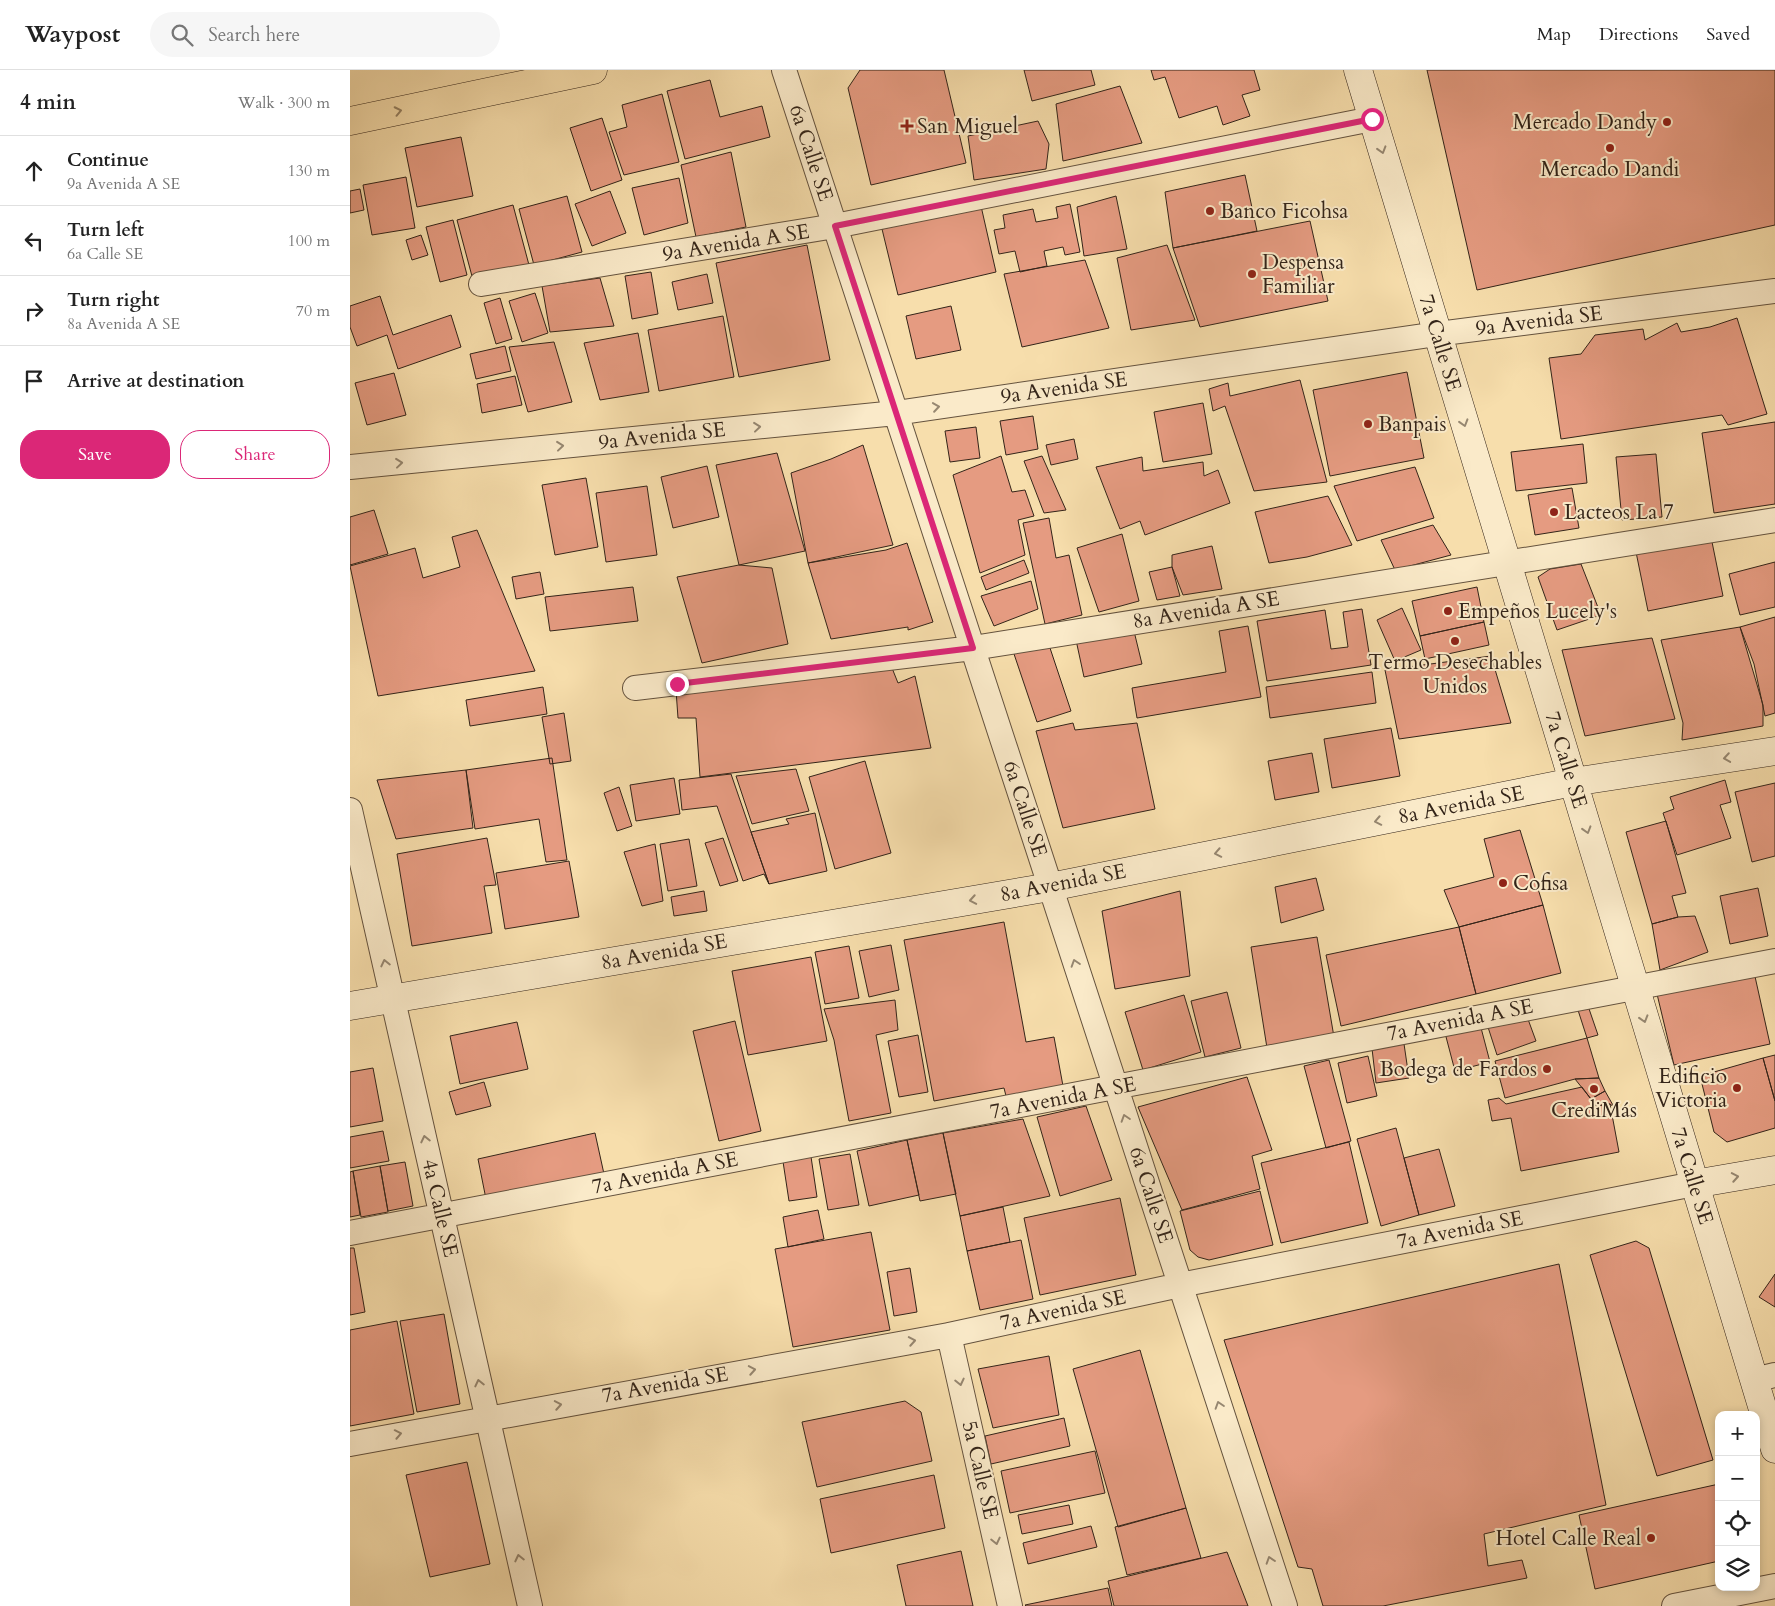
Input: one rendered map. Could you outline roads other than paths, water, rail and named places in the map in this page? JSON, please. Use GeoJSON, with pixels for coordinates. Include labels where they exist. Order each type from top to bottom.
{"type":"FeatureCollection","features":[{"type":"Feature","properties":{"kind":"highway"},"geometry":{"type":"LineString","coordinates":[[350,121],[593,70]]}},
{"type":"Feature","properties":{"kind":"street","name":"6a Calle SE"},"geometry":{"type":"LineString","coordinates":[[784,70],[1285,1606]]}},
{"type":"Feature","properties":{"kind":"street","name":"7a Calle SE"},"geometry":{"type":"LineString","coordinates":[[1358,70],[1694,1184],[1764,1377],[1775,1449]]}},
{"type":"Feature","properties":{"kind":"street","name":"9a Avenida A SE"},"geometry":{"type":"LineString","coordinates":[[481,284],[835,226],[1372,119]]}},
{"type":"Feature","properties":{"kind":"street","name":"9a Avenida SE"},"geometry":{"type":"LineString","coordinates":[[350,468],[896,413],[1437,334],[1775,291]]}},
{"type":"Feature","properties":{"kind":"street","name":"8a Avenida A SE"},"geometry":{"type":"LineString","coordinates":[[635,688],[973,648],[1775,520]]}},
{"type":"Feature","properties":{"kind":"street","name":"8a Avenida SE"},"geometry":{"type":"LineString","coordinates":[[350,1006],[1050,887],[1573,782],[1775,751]]}},
{"type":"Feature","properties":{"kind":"street","name":"4a Calle SE"},"geometry":{"type":"LineString","coordinates":[[350,810],[530,1606]]}},
{"type":"Feature","properties":{"kind":"street","name":"7a Avenida A SE"},"geometry":{"type":"LineString","coordinates":[[350,1233],[442,1214],[1116,1088],[1635,986],[1775,961]]}},
{"type":"Feature","properties":{"kind":"street","name":"7a Avenida SE"},"geometry":{"type":"LineString","coordinates":[[350,1444],[487,1417],[949,1335],[1180,1285],[1694,1184],[1775,1170]]}},
{"type":"Feature","properties":{"kind":"street","name":"5a Calle SE"},"geometry":{"type":"LineString","coordinates":[[949,1335],[1010,1606]]}},
{"type":"Feature","properties":{"kind":"street"},"geometry":{"type":"LineString","coordinates":[[1674,1606],[1775,1586]]}},
{"type":"Feature","properties":{"kind":"place","name":"Mercado Dandy"},"geometry":{"type":"Point","coordinates":[1667,122]}},
{"type":"Feature","properties":{"kind":"place","name":"San Miguel"},"geometry":{"type":"Point","coordinates":[907,126]}},
{"type":"Feature","properties":{"kind":"place","name":"Mercado Dandi"},"geometry":{"type":"Point","coordinates":[1610,148]}},
{"type":"Feature","properties":{"kind":"place","name":"Banco Ficohsa"},"geometry":{"type":"Point","coordinates":[1210,211]}},
{"type":"Feature","properties":{"kind":"place","name":"Despensa Familiar"},"geometry":{"type":"Point","coordinates":[1252,274]}},
{"type":"Feature","properties":{"kind":"place","name":"Banpais"},"geometry":{"type":"Point","coordinates":[1368,424]}},
{"type":"Feature","properties":{"kind":"place","name":"Lacteos La 7"},"geometry":{"type":"Point","coordinates":[1554,512]}},
{"type":"Feature","properties":{"kind":"place","name":"Empeños Lucely's"},"geometry":{"type":"Point","coordinates":[1448,611]}},
{"type":"Feature","properties":{"kind":"place","name":"Termo Desechables Unidos"},"geometry":{"type":"Point","coordinates":[1455,641]}},
{"type":"Feature","properties":{"kind":"place","name":"Cofisa"},"geometry":{"type":"Point","coordinates":[1503,883]}},
{"type":"Feature","properties":{"kind":"place","name":"Bodega de Fardos"},"geometry":{"type":"Point","coordinates":[1547,1069]}},
{"type":"Feature","properties":{"kind":"place","name":"Edificio Victoria"},"geometry":{"type":"Point","coordinates":[1737,1088]}},
{"type":"Feature","properties":{"kind":"place","name":"CrediMás"},"geometry":{"type":"Point","coordinates":[1594,1089]}},
{"type":"Feature","properties":{"kind":"place","name":"Hotel Calle Real"},"geometry":{"type":"Point","coordinates":[1651,1538]}}]}
